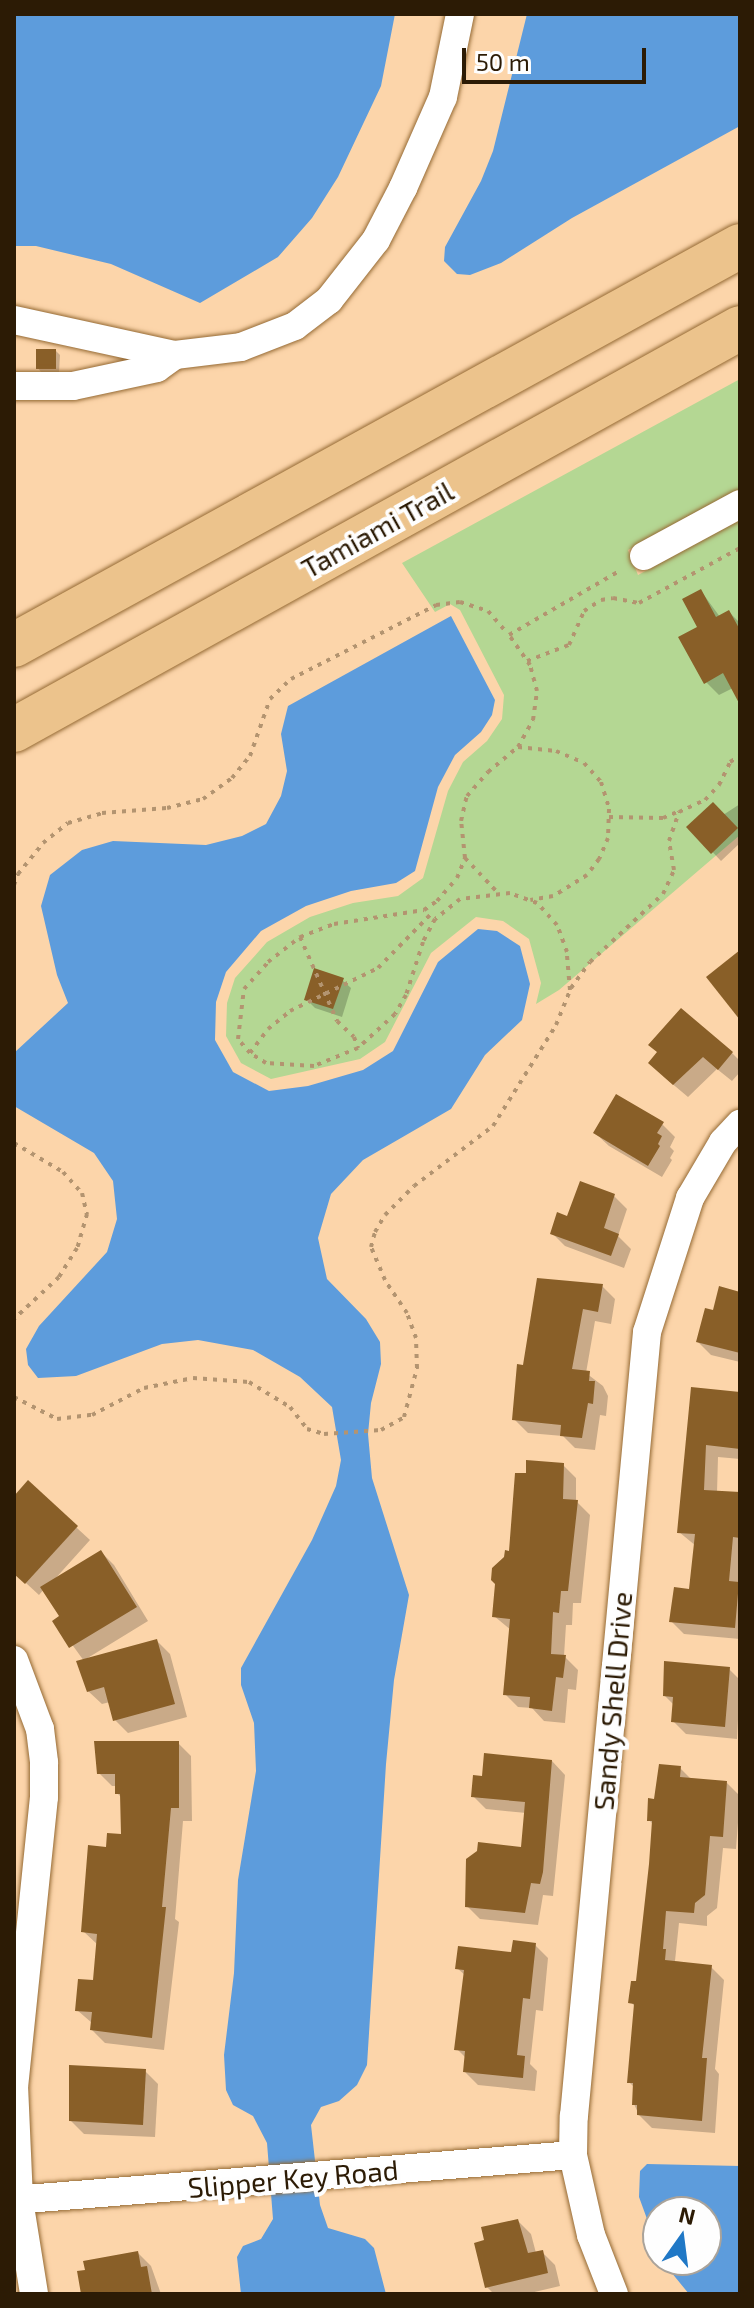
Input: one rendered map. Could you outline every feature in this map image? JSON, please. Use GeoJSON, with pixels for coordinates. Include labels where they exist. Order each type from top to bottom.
{"type":"FeatureCollection","features":[{"type":"Feature","properties":{"kind":"main road"},"geometry":{"type":"LineString","coordinates":[[14,645],[740,246]]}},
{"type":"Feature","properties":{"kind":"main road","name":"Tamiami Trail"},"geometry":{"type":"LineString","coordinates":[[14,730],[740,328]]}},
{"type":"Feature","properties":{"kind":"street"},"geometry":{"type":"LineString","coordinates":[[14,320],[175,355],[241,347],[295,326],[329,300],[376,240],[443,97],[460,14]]}},
{"type":"Feature","properties":{"kind":"street"},"geometry":{"type":"LineString","coordinates":[[14,386],[73,386],[157,368],[175,355]]}},
{"type":"Feature","properties":{"kind":"street"},"geometry":{"type":"LineString","coordinates":[[644,556],[740,504]]}},
{"type":"Feature","properties":{"kind":"street","name":"Sandy Shell Drive"},"geometry":{"type":"LineString","coordinates":[[614,2294],[591,2235],[573,2155],[647,1332],[690,1198],[723,1142],[740,1124]]}},
{"type":"Feature","properties":{"kind":"street"},"geometry":{"type":"LineString","coordinates":[[14,1660],[40,1729],[44,1763],[44,1797],[14,2085],[16,2200],[34,2294]]}},
{"type":"Feature","properties":{"kind":"street","name":"Slipper Key Road"},"geometry":{"type":"LineString","coordinates":[[16,2200],[573,2155]]}},
{"type":"Feature","properties":{"kind":"path"},"geometry":{"type":"LineString","coordinates":[[527,661],[569,645],[584,611],[601,600],[613,598],[639,603],[740,548]]}},
{"type":"Feature","properties":{"kind":"path"},"geometry":{"type":"LineString","coordinates":[[509,635],[644,556]]}},
{"type":"Feature","properties":{"kind":"path"},"geometry":{"type":"LineString","coordinates":[[14,885],[18,874],[43,843],[68,823],[102,813],[167,808],[203,799],[232,778],[250,756],[270,699],[291,679],[436,605],[460,602],[488,611],[509,635],[527,661],[537,691],[533,720],[518,747],[488,772],[467,796],[461,821],[465,858],[457,878],[424,910],[334,924],[300,937],[268,962],[244,989],[238,1039],[250,1053],[266,1063],[314,1066],[358,1048],[401,1005],[432,917]]}},
{"type":"Feature","properties":{"kind":"path"},"geometry":{"type":"LineString","coordinates":[[518,747],[556,751],[584,763],[601,782],[609,817],[608,838],[599,859],[587,875],[553,896],[529,900]]}},
{"type":"Feature","properties":{"kind":"path"},"geometry":{"type":"LineString","coordinates":[[609,817],[663,818],[705,800],[719,785],[730,762],[740,756]]}},
{"type":"Feature","properties":{"kind":"path"},"geometry":{"type":"LineString","coordinates":[[14,1397],[57,1419],[92,1415],[144,1388],[193,1378],[249,1382],[290,1407],[307,1429],[324,1434],[381,1430],[404,1417],[417,1368],[416,1338],[407,1313],[385,1280],[371,1247],[375,1232],[385,1215],[414,1186],[493,1126],[556,1025],[570,990],[590,962],[672,882],[674,870],[669,841],[679,812]]}},
{"type":"Feature","properties":{"kind":"path"},"geometry":{"type":"LineString","coordinates":[[465,858],[498,893]]}},
{"type":"Feature","properties":{"kind":"path"},"geometry":{"type":"LineString","coordinates":[[250,1053],[268,1029],[290,1011],[378,968],[432,917],[460,899],[510,893],[537,903],[557,925],[567,952],[570,990]]}},
{"type":"Feature","properties":{"kind":"path"},"geometry":{"type":"LineString","coordinates":[[424,910],[432,917]]}},
{"type":"Feature","properties":{"kind":"path"},"geometry":{"type":"LineString","coordinates":[[300,937],[337,1021],[354,1037],[358,1048]]}},
{"type":"Feature","properties":{"kind":"path"},"geometry":{"type":"LineString","coordinates":[[14,947],[14,977]]}},
{"type":"Feature","properties":{"kind":"path"},"geometry":{"type":"LineString","coordinates":[[14,1143],[63,1172],[82,1193],[87,1214],[77,1248],[59,1277],[14,1319]]}},
{"type":"Feature","properties":{"kind":"green space"},"geometry":{"type":"Polygon","coordinates":[[[740,379],[740,489],[628,550],[638,575],[740,520],[740,835],[559,990],[536,1004],[541,983],[529,939],[503,921],[476,917],[431,953],[385,1042],[360,1059],[271,1079],[241,1063],[226,1036],[227,1003],[235,978],[267,942],[310,917],[353,903],[398,896],[423,878],[448,791],[463,762],[487,741],[502,719],[504,695],[460,610],[450,604],[435,612],[402,563],[740,379]]]}},
{"type":"Feature","properties":{"kind":"water"},"geometry":{"type":"Polygon","coordinates":[[[14,14],[395,14],[381,86],[338,177],[312,218],[278,257],[200,303],[111,264],[36,246],[14,246],[14,14]]]}},
{"type":"Feature","properties":{"kind":"water"},"geometry":{"type":"Polygon","coordinates":[[[527,14],[740,14],[740,126],[572,218],[501,263],[470,275],[457,274],[444,261],[445,247],[481,181],[493,151],[527,14]]]}},
{"type":"Feature","properties":{"kind":"water"},"geometry":{"type":"Polygon","coordinates":[[[451,616],[495,700],[492,715],[481,732],[455,755],[438,787],[415,871],[396,883],[351,891],[306,906],[261,931],[226,972],[216,1002],[215,1040],[233,1072],[269,1091],[308,1086],[363,1070],[393,1051],[438,962],[478,929],[497,931],[520,946],[530,984],[522,1020],[485,1055],[451,1109],[363,1160],[331,1194],[318,1238],[327,1279],[366,1319],[380,1342],[381,1364],[371,1403],[368,1434],[372,1478],[409,1595],[394,1680],[386,1764],[367,2065],[357,2085],[339,2101],[321,2107],[311,2125],[320,2205],[328,2228],[365,2239],[374,2248],[386,2294],[241,2294],[237,2257],[243,2246],[261,2239],[273,2219],[267,2143],[253,2116],[233,2105],[226,2090],[224,2055],[234,1973],[238,1880],[256,1771],[254,1723],[241,1685],[241,1668],[312,1540],[336,1486],[341,1460],[332,1407],[300,1377],[253,1350],[198,1340],[162,1344],[76,1376],[38,1378],[28,1365],[26,1349],[39,1326],[107,1252],[117,1219],[113,1181],[94,1153],[14,1106],[14,1053],[68,1003],[57,975],[41,906],[50,875],[82,850],[113,841],[206,845],[242,836],[266,824],[281,796],[287,771],[281,734],[288,706],[451,616]]]}},
{"type":"Feature","properties":{"kind":"water"},"geometry":{"type":"Polygon","coordinates":[[[647,2164],[740,2166],[740,2294],[689,2294],[674,2276],[722,2276],[722,2196],[642,2196],[642,2205],[639,2197],[640,2171],[647,2164]]]}},
{"type":"Feature","properties":{"kind":"building"},"geometry":{"type":"Polygon","coordinates":[[[36,349],[56,349],[56,369],[36,369],[36,349]]]}},
{"type":"Feature","properties":{"kind":"building"},"geometry":{"type":"Polygon","coordinates":[[[701,589],[716,617],[729,610],[740,630],[740,705],[723,673],[704,684],[678,637],[697,627],[682,599],[701,589]]]}},
{"type":"Feature","properties":{"kind":"building"},"geometry":{"type":"Polygon","coordinates":[[[713,802],[738,828],[711,854],[686,827],[713,802]]]}},
{"type":"Feature","properties":{"kind":"building"},"geometry":{"type":"Polygon","coordinates":[[[740,950],[740,1020],[706,977],[740,950]]]}},
{"type":"Feature","properties":{"kind":"building"},"geometry":{"type":"Polygon","coordinates":[[[314,968],[344,978],[333,1009],[304,1000],[314,968]]]}},
{"type":"Feature","properties":{"kind":"building"},"geometry":{"type":"Polygon","coordinates":[[[681,1008],[733,1052],[718,1070],[703,1057],[673,1085],[648,1063],[657,1052],[648,1045],[681,1008]]]}},
{"type":"Feature","properties":{"kind":"building"},"geometry":{"type":"Polygon","coordinates":[[[616,1094],[664,1122],[657,1133],[662,1136],[660,1146],[648,1166],[593,1133],[616,1094]]]}},
{"type":"Feature","properties":{"kind":"building"},"geometry":{"type":"Polygon","coordinates":[[[580,1181],[615,1194],[604,1228],[619,1234],[611,1256],[550,1234],[557,1212],[567,1216],[580,1181]]]}},
{"type":"Feature","properties":{"kind":"building"},"geometry":{"type":"Polygon","coordinates":[[[537,1278],[603,1284],[598,1312],[583,1309],[572,1369],[590,1371],[589,1381],[595,1381],[593,1404],[588,1403],[582,1438],[560,1436],[561,1425],[512,1420],[517,1364],[523,1365],[537,1278]]]}},
{"type":"Feature","properties":{"kind":"building"},"geometry":{"type":"Polygon","coordinates":[[[719,1286],[740,1292],[740,1353],[696,1342],[705,1308],[713,1310],[719,1286]]]}},
{"type":"Feature","properties":{"kind":"building"},"geometry":{"type":"Polygon","coordinates":[[[691,1387],[740,1392],[740,1449],[706,1445],[704,1490],[740,1492],[740,1538],[733,1537],[729,1581],[739,1582],[735,1628],[669,1622],[674,1587],[689,1589],[695,1534],[677,1533],[691,1387]]]}},
{"type":"Feature","properties":{"kind":"building"},"geometry":{"type":"Polygon","coordinates":[[[526,1460],[564,1463],[563,1499],[578,1500],[568,1591],[561,1591],[559,1613],[553,1612],[551,1654],[566,1655],[563,1678],[556,1677],[552,1711],[529,1708],[530,1697],[503,1695],[510,1619],[492,1617],[495,1584],[491,1580],[492,1568],[504,1557],[505,1550],[509,1551],[515,1473],[526,1473],[526,1460]]]}},
{"type":"Feature","properties":{"kind":"building"},"geometry":{"type":"Polygon","coordinates":[[[28,1480],[78,1526],[25,1584],[14,1574],[14,1496],[28,1480]]]}},
{"type":"Feature","properties":{"kind":"building"},"geometry":{"type":"Polygon","coordinates":[[[101,1550],[137,1607],[69,1648],[52,1621],[59,1616],[40,1587],[101,1550]]]}},
{"type":"Feature","properties":{"kind":"building"},"geometry":{"type":"Polygon","coordinates":[[[157,1639],[175,1704],[113,1721],[104,1687],[87,1692],[76,1661],[157,1639]]]}},
{"type":"Feature","properties":{"kind":"building"},"geometry":{"type":"Polygon","coordinates":[[[664,1661],[730,1667],[725,1727],[671,1722],[673,1697],[663,1696],[664,1661]]]}},
{"type":"Feature","properties":{"kind":"building"},"geometry":{"type":"Polygon","coordinates":[[[94,1741],[179,1741],[179,1808],[171,1808],[162,1907],[166,1907],[152,2038],[90,2030],[92,2012],[75,2011],[78,1979],[93,1980],[97,1934],[81,1932],[88,1845],[106,1847],[107,1833],[121,1834],[120,1794],[115,1794],[115,1774],[97,1774],[94,1741]]]}},
{"type":"Feature","properties":{"kind":"building"},"geometry":{"type":"Polygon","coordinates":[[[484,1753],[552,1760],[543,1872],[540,1884],[531,1883],[525,1913],[465,1907],[466,1859],[477,1851],[478,1842],[521,1847],[525,1802],[471,1797],[473,1775],[482,1776],[484,1753]]]}},
{"type":"Feature","properties":{"kind":"building"},"geometry":{"type":"Polygon","coordinates":[[[659,1764],[681,1766],[680,1777],[727,1781],[723,1837],[710,1836],[705,1895],[695,1903],[694,1913],[666,1911],[663,1949],[666,1949],[665,1960],[712,1965],[702,2058],[707,2058],[702,2121],[637,2115],[637,2105],[632,2105],[633,2083],[627,2083],[634,2004],[628,2003],[631,1981],[636,1981],[649,1864],[652,1821],[647,1821],[648,1798],[654,1799],[659,1764]]]}},
{"type":"Feature","properties":{"kind":"building"},"geometry":{"type":"Polygon","coordinates":[[[513,1940],[536,1943],[530,1999],[523,1998],[517,2055],[525,2056],[523,2078],[463,2072],[465,2051],[454,2050],[464,1970],[455,1969],[458,1946],[511,1952],[513,1940]]]}},
{"type":"Feature","properties":{"kind":"building"},"geometry":{"type":"Polygon","coordinates":[[[69,2065],[146,2069],[143,2125],[69,2121],[69,2065]]]}},
{"type":"Feature","properties":{"kind":"building"},"geometry":{"type":"Polygon","coordinates":[[[518,2219],[528,2253],[543,2250],[548,2273],[485,2288],[474,2243],[484,2240],[481,2227],[518,2219]]]}},
{"type":"Feature","properties":{"kind":"building"},"geometry":{"type":"Polygon","coordinates":[[[138,2251],[141,2267],[147,2266],[152,2294],[81,2294],[77,2271],[85,2270],[83,2261],[138,2251]]]}}]}
